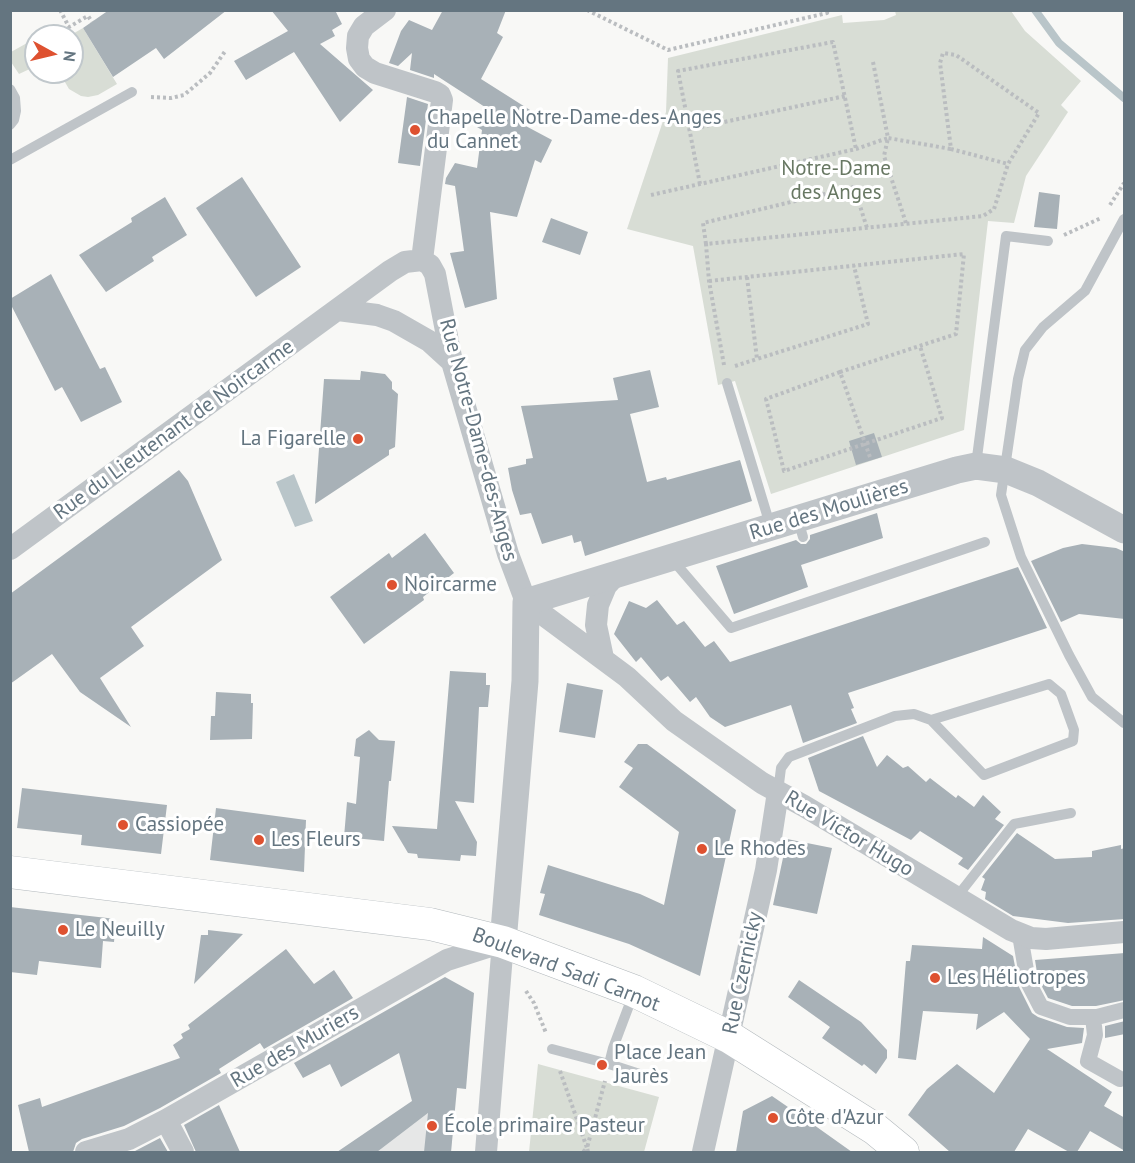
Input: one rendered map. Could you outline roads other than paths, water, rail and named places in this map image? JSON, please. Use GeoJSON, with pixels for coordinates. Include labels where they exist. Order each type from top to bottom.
{"type":"FeatureCollection","features":[{"type":"Feature","properties":{"kind":"main road","name":"Boulevard Sadi Carnot"},"geometry":{"type":"LineString","coordinates":[[10,872],[419,922],[503,942],[634,992],[729,1037],[875,1129],[903,1152]]}},
{"type":"Feature","properties":{"kind":"street"},"geometry":{"type":"LineString","coordinates":[[385,10],[364,26],[358,36],[359,59],[364,67],[375,73],[435,92],[442,100],[422,260]]}},
{"type":"Feature","properties":{"kind":"street","name":"Rue du Lieutenant de Noircarme"},"geometry":{"type":"LineString","coordinates":[[10,549],[390,271],[405,262],[422,260]]}},
{"type":"Feature","properties":{"kind":"street","name":"Rue Notre-Dame-des-Anges"},"geometry":{"type":"LineString","coordinates":[[422,260],[435,274],[452,362],[508,554],[526,602],[525,681],[503,942]]}},
{"type":"Feature","properties":{"kind":"street"},"geometry":{"type":"LineString","coordinates":[[338,310],[377,315],[394,321],[429,341],[452,362]]}},
{"type":"Feature","properties":{"kind":"street","name":"Rue des Moulières"},"geometry":{"type":"LineString","coordinates":[[526,602],[771,528],[801,528],[957,470],[976,466],[1006,470],[1038,483],[1125,530]]}},
{"type":"Feature","properties":{"kind":"street"},"geometry":{"type":"LineString","coordinates":[[603,658],[596,625],[598,605],[606,586],[615,576]]}},
{"type":"Feature","properties":{"kind":"street","name":"Rue Victor Hugo"},"geometry":{"type":"LineString","coordinates":[[526,602],[627,677],[674,722],[762,783],[1020,935],[1046,939],[1125,932]]}},
{"type":"Feature","properties":{"kind":"street","name":"Rue Czernicky"},"geometry":{"type":"LineString","coordinates":[[703,1152],[766,870],[778,792]]}},
{"type":"Feature","properties":{"kind":"street"},"geometry":{"type":"LineString","coordinates":[[1020,935],[1028,982],[1041,1007],[1070,1017],[1093,1017],[1125,1010]]}},
{"type":"Feature","properties":{"kind":"street"},"geometry":{"type":"LineString","coordinates":[[486,1152],[503,942]]}},
{"type":"Feature","properties":{"kind":"street","name":"Rue des Muriers"},"geometry":{"type":"LineString","coordinates":[[86,1152],[129,1139],[166,1120],[447,960],[503,942]]}},
{"type":"Feature","properties":{"kind":"street"},"geometry":{"type":"LineString","coordinates":[[1093,1017],[1095,1035],[1088,1060],[1120,1078]]}},
{"type":"Feature","properties":{"kind":"street"},"geometry":{"type":"LineString","coordinates":[[166,1120],[183,1152]]}},
{"type":"Feature","properties":{"kind":"lane"},"geometry":{"type":"LineString","coordinates":[[10,89],[15,98],[16,111],[10,125]]}},
{"type":"Feature","properties":{"kind":"lane"},"geometry":{"type":"LineString","coordinates":[[10,160],[132,92]]}},
{"type":"Feature","properties":{"kind":"lane"},"geometry":{"type":"LineString","coordinates":[[1125,219],[1084,291],[1043,327],[1025,350],[1018,380],[1001,495],[1021,557],[1092,697],[1125,723]]}},
{"type":"Feature","properties":{"kind":"lane"},"geometry":{"type":"LineString","coordinates":[[976,466],[1006,236],[1047,241]]}},
{"type":"Feature","properties":{"kind":"lane"},"geometry":{"type":"LineString","coordinates":[[727,383],[771,528]]}},
{"type":"Feature","properties":{"kind":"lane"},"geometry":{"type":"LineString","coordinates":[[671,558],[731,628],[986,542]]}},
{"type":"Feature","properties":{"kind":"lane"},"geometry":{"type":"LineString","coordinates":[[778,792],[782,768],[789,757],[895,716],[914,714],[931,720],[984,775],[1073,741],[1074,730],[1061,694],[1049,684],[931,720]]}},
{"type":"Feature","properties":{"kind":"lane"},"geometry":{"type":"LineString","coordinates":[[956,898],[1014,824],[1071,813]]}},
{"type":"Feature","properties":{"kind":"lane"},"geometry":{"type":"LineString","coordinates":[[609,1064],[634,992]]}},
{"type":"Feature","properties":{"kind":"lane"},"geometry":{"type":"LineString","coordinates":[[552,1049],[652,1078]]}},
{"type":"Feature","properties":{"kind":"waterway"},"geometry":{"type":"LineString","coordinates":[[1035,10],[1059,43],[1124,98]]}},
{"type":"Feature","properties":{"kind":"place","name":"Chapelle Notre-Dame-des-Anges du Cannet"},"geometry":{"type":"Point","coordinates":[415,130]}},
{"type":"Feature","properties":{"kind":"place","name":"La Figarelle"},"geometry":{"type":"Point","coordinates":[358,439]}},
{"type":"Feature","properties":{"kind":"place","name":"Noircarme"},"geometry":{"type":"Point","coordinates":[392,585]}},
{"type":"Feature","properties":{"kind":"place","name":"Cassiopée"},"geometry":{"type":"Point","coordinates":[123,825]}},
{"type":"Feature","properties":{"kind":"place","name":"Les Fleurs"},"geometry":{"type":"Point","coordinates":[259,840]}},
{"type":"Feature","properties":{"kind":"place","name":"Le Rhodes"},"geometry":{"type":"Point","coordinates":[702,849]}},
{"type":"Feature","properties":{"kind":"place","name":"Le Neuilly"},"geometry":{"type":"Point","coordinates":[63,930]}},
{"type":"Feature","properties":{"kind":"place","name":"Les Héliotropes"},"geometry":{"type":"Point","coordinates":[935,978]}},
{"type":"Feature","properties":{"kind":"place","name":"Place Jean Jaurès"},"geometry":{"type":"Point","coordinates":[602,1065]}},
{"type":"Feature","properties":{"kind":"place","name":"Côte d'Azur"},"geometry":{"type":"Point","coordinates":[773,1118]}},
{"type":"Feature","properties":{"kind":"place","name":"École primaire Pasteur"},"geometry":{"type":"Point","coordinates":[432,1126]}},
{"type":"Feature","properties":{"kind":"park label","name":"Notre-Dame des Anges"},"geometry":{"type":"Point","coordinates":[836,181]}}]}
